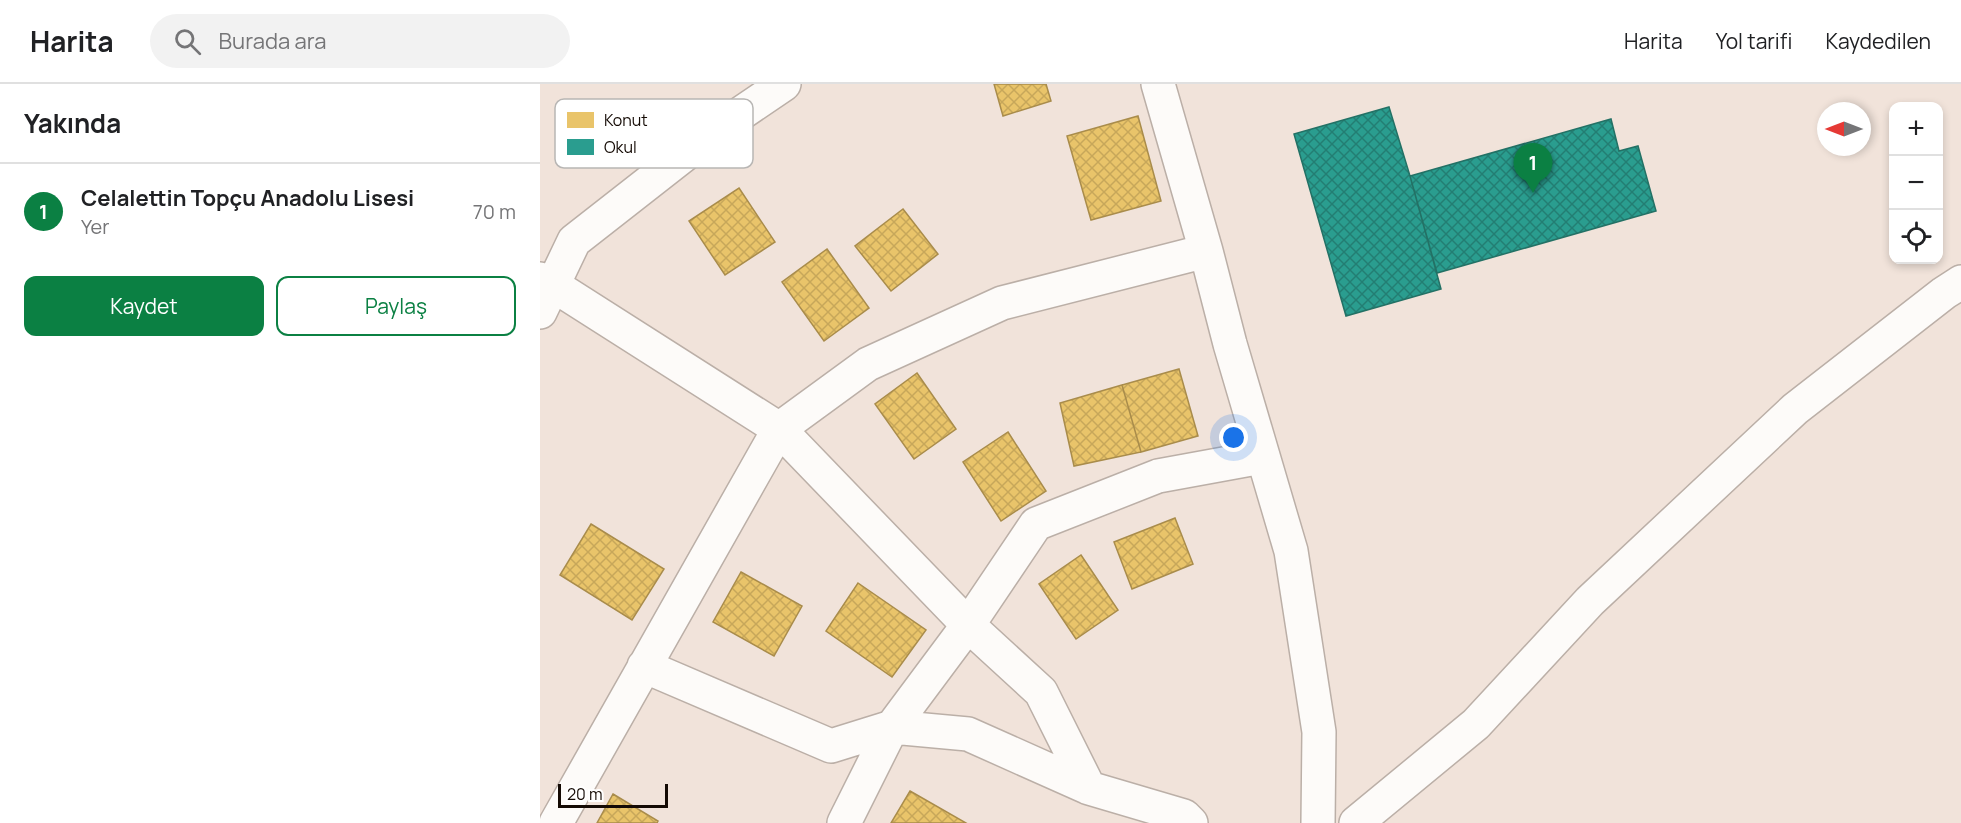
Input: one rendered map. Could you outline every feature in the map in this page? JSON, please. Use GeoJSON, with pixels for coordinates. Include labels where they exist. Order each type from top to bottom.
{"type":"FeatureCollection","features":[{"type":"Feature","properties":{"kind":"street"},"geometry":{"type":"LineString","coordinates":[[753,105],[784,84]]}},
{"type":"Feature","properties":{"kind":"street"},"geometry":{"type":"LineString","coordinates":[[1158,84],[1262,457],[1292,551],[1319,732],[1318,823]]}},
{"type":"Feature","properties":{"kind":"street"},"geometry":{"type":"LineString","coordinates":[[667,168],[574,241],[544,292],[778,429],[968,625],[1041,692],[1089,788]]}},
{"type":"Feature","properties":{"kind":"street"},"geometry":{"type":"LineString","coordinates":[[556,823],[778,429],[868,364],[1002,303],[1206,251]]}},
{"type":"Feature","properties":{"kind":"street"},"geometry":{"type":"LineString","coordinates":[[1356,823],[1476,724],[1590,601],[1795,409],[1961,282]]}},
{"type":"Feature","properties":{"kind":"street"},"geometry":{"type":"LineString","coordinates":[[844,823],[892,727],[968,625],[1036,524],[1158,476],[1262,457]]}},
{"type":"Feature","properties":{"kind":"street"},"geometry":{"type":"LineString","coordinates":[[644,666],[831,746],[892,727],[968,734],[1089,788],[1184,816],[1191,823]]}},
{"type":"Feature","properties":{"kind":"building: Konut"},"geometry":{"type":"Polygon","coordinates":[[[994,84],[1046,84],[1051,101],[1003,116],[994,84]]]}},
{"type":"Feature","properties":{"kind":"building: Konut"},"geometry":{"type":"Polygon","coordinates":[[[1138,116],[1161,201],[1091,220],[1067,136],[1138,116]]]}},
{"type":"Feature","properties":{"kind":"building: Konut"},"geometry":{"type":"Polygon","coordinates":[[[739,188],[775,242],[725,275],[689,221],[739,188]]]}},
{"type":"Feature","properties":{"kind":"building: Konut"},"geometry":{"type":"Polygon","coordinates":[[[903,209],[938,254],[891,291],[855,246],[903,209]]]}},
{"type":"Feature","properties":{"kind":"building: Konut"},"geometry":{"type":"Polygon","coordinates":[[[827,249],[869,308],[824,341],[782,282],[827,249]]]}},
{"type":"Feature","properties":{"kind":"building: Konut"},"geometry":{"type":"Polygon","coordinates":[[[1179,369],[1198,436],[1141,452],[1122,385],[1179,369]]]}},
{"type":"Feature","properties":{"kind":"building: Konut"},"geometry":{"type":"Polygon","coordinates":[[[917,373],[956,429],[914,459],[875,404],[917,373]]]}},
{"type":"Feature","properties":{"kind":"building: Konut"},"geometry":{"type":"Polygon","coordinates":[[[1122,385],[1141,452],[1074,466],[1060,403],[1122,385]]]}},
{"type":"Feature","properties":{"kind":"building: Konut"},"geometry":{"type":"Polygon","coordinates":[[[1008,432],[1046,491],[1001,521],[963,462],[1008,432]]]}},
{"type":"Feature","properties":{"kind":"building: Konut"},"geometry":{"type":"Polygon","coordinates":[[[1175,518],[1193,564],[1132,589],[1114,542],[1175,518]]]}},
{"type":"Feature","properties":{"kind":"building: Konut"},"geometry":{"type":"Polygon","coordinates":[[[591,524],[664,569],[632,620],[560,575],[591,524]]]}},
{"type":"Feature","properties":{"kind":"building: Konut"},"geometry":{"type":"Polygon","coordinates":[[[1081,555],[1118,610],[1076,639],[1039,584],[1081,555]]]}},
{"type":"Feature","properties":{"kind":"building: Konut"},"geometry":{"type":"Polygon","coordinates":[[[741,572],[802,606],[774,656],[713,622],[741,572]]]}},
{"type":"Feature","properties":{"kind":"building: Konut"},"geometry":{"type":"Polygon","coordinates":[[[858,583],[926,630],[892,677],[826,631],[858,583]]]}},
{"type":"Feature","properties":{"kind":"building: Konut"},"geometry":{"type":"Polygon","coordinates":[[[910,791],[966,823],[891,823],[910,791]]]}},
{"type":"Feature","properties":{"kind":"building: Konut"},"geometry":{"type":"Polygon","coordinates":[[[613,794],[658,821],[657,823],[597,823],[613,794]]]}},
{"type":"Feature","properties":{"kind":"building: Okul"},"geometry":{"type":"Polygon","coordinates":[[[1389,107],[1441,289],[1346,316],[1294,134],[1389,107]]]}},
{"type":"Feature","properties":{"kind":"building: Okul"},"geometry":{"type":"Polygon","coordinates":[[[1611,119],[1619,151],[1638,146],[1656,211],[1437,273],[1410,176],[1611,119]]]}},
{"type":"Feature","properties":{"kind":"place","name":"Celalettin Topçu Anadolu Lisesi"},"geometry":{"type":"Point","coordinates":[1533,193]}}]}
